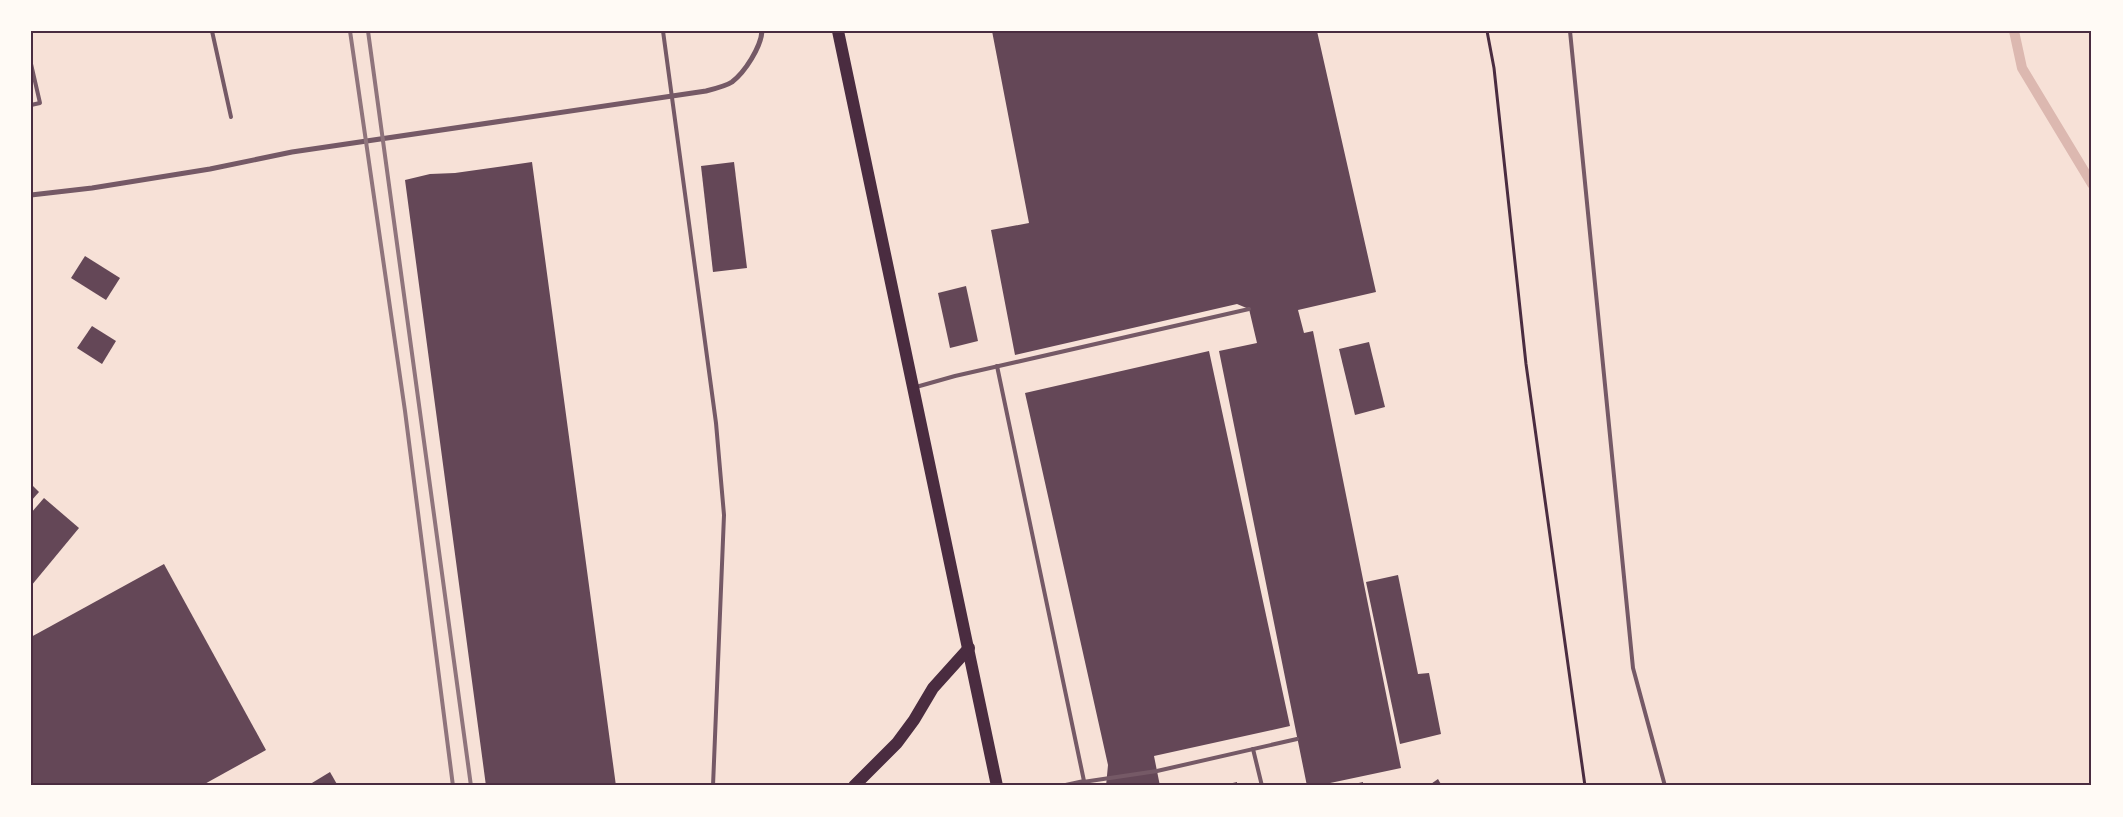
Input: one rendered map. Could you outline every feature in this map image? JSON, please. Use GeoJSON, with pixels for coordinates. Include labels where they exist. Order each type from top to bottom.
{"type":"FeatureCollection","features":[{"type":"Feature","properties":{"kind":"main road"},"geometry":{"type":"LineString","coordinates":[[838,31],[997,786]]}},
{"type":"Feature","properties":{"kind":"main road"},"geometry":{"type":"LineString","coordinates":[[854,786],[897,743],[914,720],[933,688],[969,648]]}},
{"type":"Feature","properties":{"kind":"street"},"geometry":{"type":"LineString","coordinates":[[31,195],[92,188],[210,169],[292,152],[706,92],[732,82],[750,61],[762,40],[762,31]]}},
{"type":"Feature","properties":{"kind":"lane"},"geometry":{"type":"LineString","coordinates":[[212,31],[231,117]]}},
{"type":"Feature","properties":{"kind":"lane"},"geometry":{"type":"LineString","coordinates":[[663,31],[716,423],[724,516],[713,786]]}},
{"type":"Feature","properties":{"kind":"lane"},"geometry":{"type":"LineString","coordinates":[[1570,31],[1633,668],[1665,786]]}},
{"type":"Feature","properties":{"kind":"lane"},"geometry":{"type":"LineString","coordinates":[[31,64],[40,103],[31,105]]}},
{"type":"Feature","properties":{"kind":"lane"},"geometry":{"type":"LineString","coordinates":[[914,388],[997,366],[1249,309]]}},
{"type":"Feature","properties":{"kind":"lane"},"geometry":{"type":"LineString","coordinates":[[997,366],[1084,781],[1078,783]]}},
{"type":"Feature","properties":{"kind":"lane"},"geometry":{"type":"LineString","coordinates":[[1062,786],[1157,771],[1297,739]]}},
{"type":"Feature","properties":{"kind":"lane"},"geometry":{"type":"LineString","coordinates":[[1253,749],[1262,786]]}},
{"type":"Feature","properties":{"kind":"path"},"geometry":{"type":"LineString","coordinates":[[1487,31],[1494,68],[1526,364],[1585,786]]}},
{"type":"Feature","properties":{"kind":"building"},"geometry":{"type":"Polygon","coordinates":[[[992,31],[1317,31],[1376,292],[1298,310],[1304,333],[1313,331],[1401,768],[1316,786],[1307,786],[1219,351],[1257,343],[1249,309],[1237,304],[1015,355],[991,230],[1029,223],[992,31]]]}},
{"type":"Feature","properties":{"kind":"building"},"geometry":{"type":"Polygon","coordinates":[[[532,162],[616,786],[486,786],[405,180],[430,174],[455,173],[532,162]]]}},
{"type":"Feature","properties":{"kind":"building"},"geometry":{"type":"Polygon","coordinates":[[[734,162],[747,268],[713,272],[701,166],[734,162]]]}},
{"type":"Feature","properties":{"kind":"building"},"geometry":{"type":"Polygon","coordinates":[[[85,256],[120,278],[106,300],[71,278],[85,256]]]}},
{"type":"Feature","properties":{"kind":"building"},"geometry":{"type":"Polygon","coordinates":[[[966,286],[978,341],[950,348],[938,293],[966,286]]]}},
{"type":"Feature","properties":{"kind":"building"},"geometry":{"type":"Polygon","coordinates":[[[92,326],[116,341],[102,364],[77,348],[92,326]]]}},
{"type":"Feature","properties":{"kind":"building"},"geometry":{"type":"Polygon","coordinates":[[[1369,342],[1385,407],[1355,415],[1339,349],[1369,342]]]}},
{"type":"Feature","properties":{"kind":"building"},"geometry":{"type":"Polygon","coordinates":[[[1209,351],[1290,726],[1154,756],[1160,786],[1106,786],[1108,765],[1025,393],[1209,351]]]}},
{"type":"Feature","properties":{"kind":"building"},"geometry":{"type":"Polygon","coordinates":[[[31,484],[39,492],[31,501],[31,484]]]}},
{"type":"Feature","properties":{"kind":"building"},"geometry":{"type":"Polygon","coordinates":[[[44,498],[79,528],[31,586],[31,513],[44,498]]]}},
{"type":"Feature","properties":{"kind":"building"},"geometry":{"type":"Polygon","coordinates":[[[164,564],[266,750],[201,786],[31,786],[31,637],[164,564]]]}},
{"type":"Feature","properties":{"kind":"building"},"geometry":{"type":"Polygon","coordinates":[[[1398,575],[1418,674],[1429,673],[1441,734],[1400,744],[1366,582],[1398,575]]]}},
{"type":"Feature","properties":{"kind":"building"},"geometry":{"type":"Polygon","coordinates":[[[330,772],[338,786],[307,786],[330,772]]]}},
{"type":"Feature","properties":{"kind":"building"},"geometry":{"type":"Polygon","coordinates":[[[1438,779],[1442,786],[1428,786],[1438,779]]]}},
{"type":"Feature","properties":{"kind":"building"},"geometry":{"type":"Polygon","coordinates":[[[1237,782],[1237,786],[1224,786],[1224,785],[1237,782]]]}},
{"type":"Feature","properties":{"kind":"building"},"geometry":{"type":"Polygon","coordinates":[[[1363,782],[1363,786],[1350,786],[1350,785],[1363,782]]]}},
{"type":"Feature","properties":{"kind":"waterway"},"geometry":{"type":"LineString","coordinates":[[2014,31],[2022,68],[2092,184]]}},
{"type":"Feature","properties":{"kind":"railway"},"geometry":{"type":"LineString","coordinates":[[350,31],[405,411],[453,786]]}},
{"type":"Feature","properties":{"kind":"railway"},"geometry":{"type":"LineString","coordinates":[[368,31],[471,786]]}}]}
